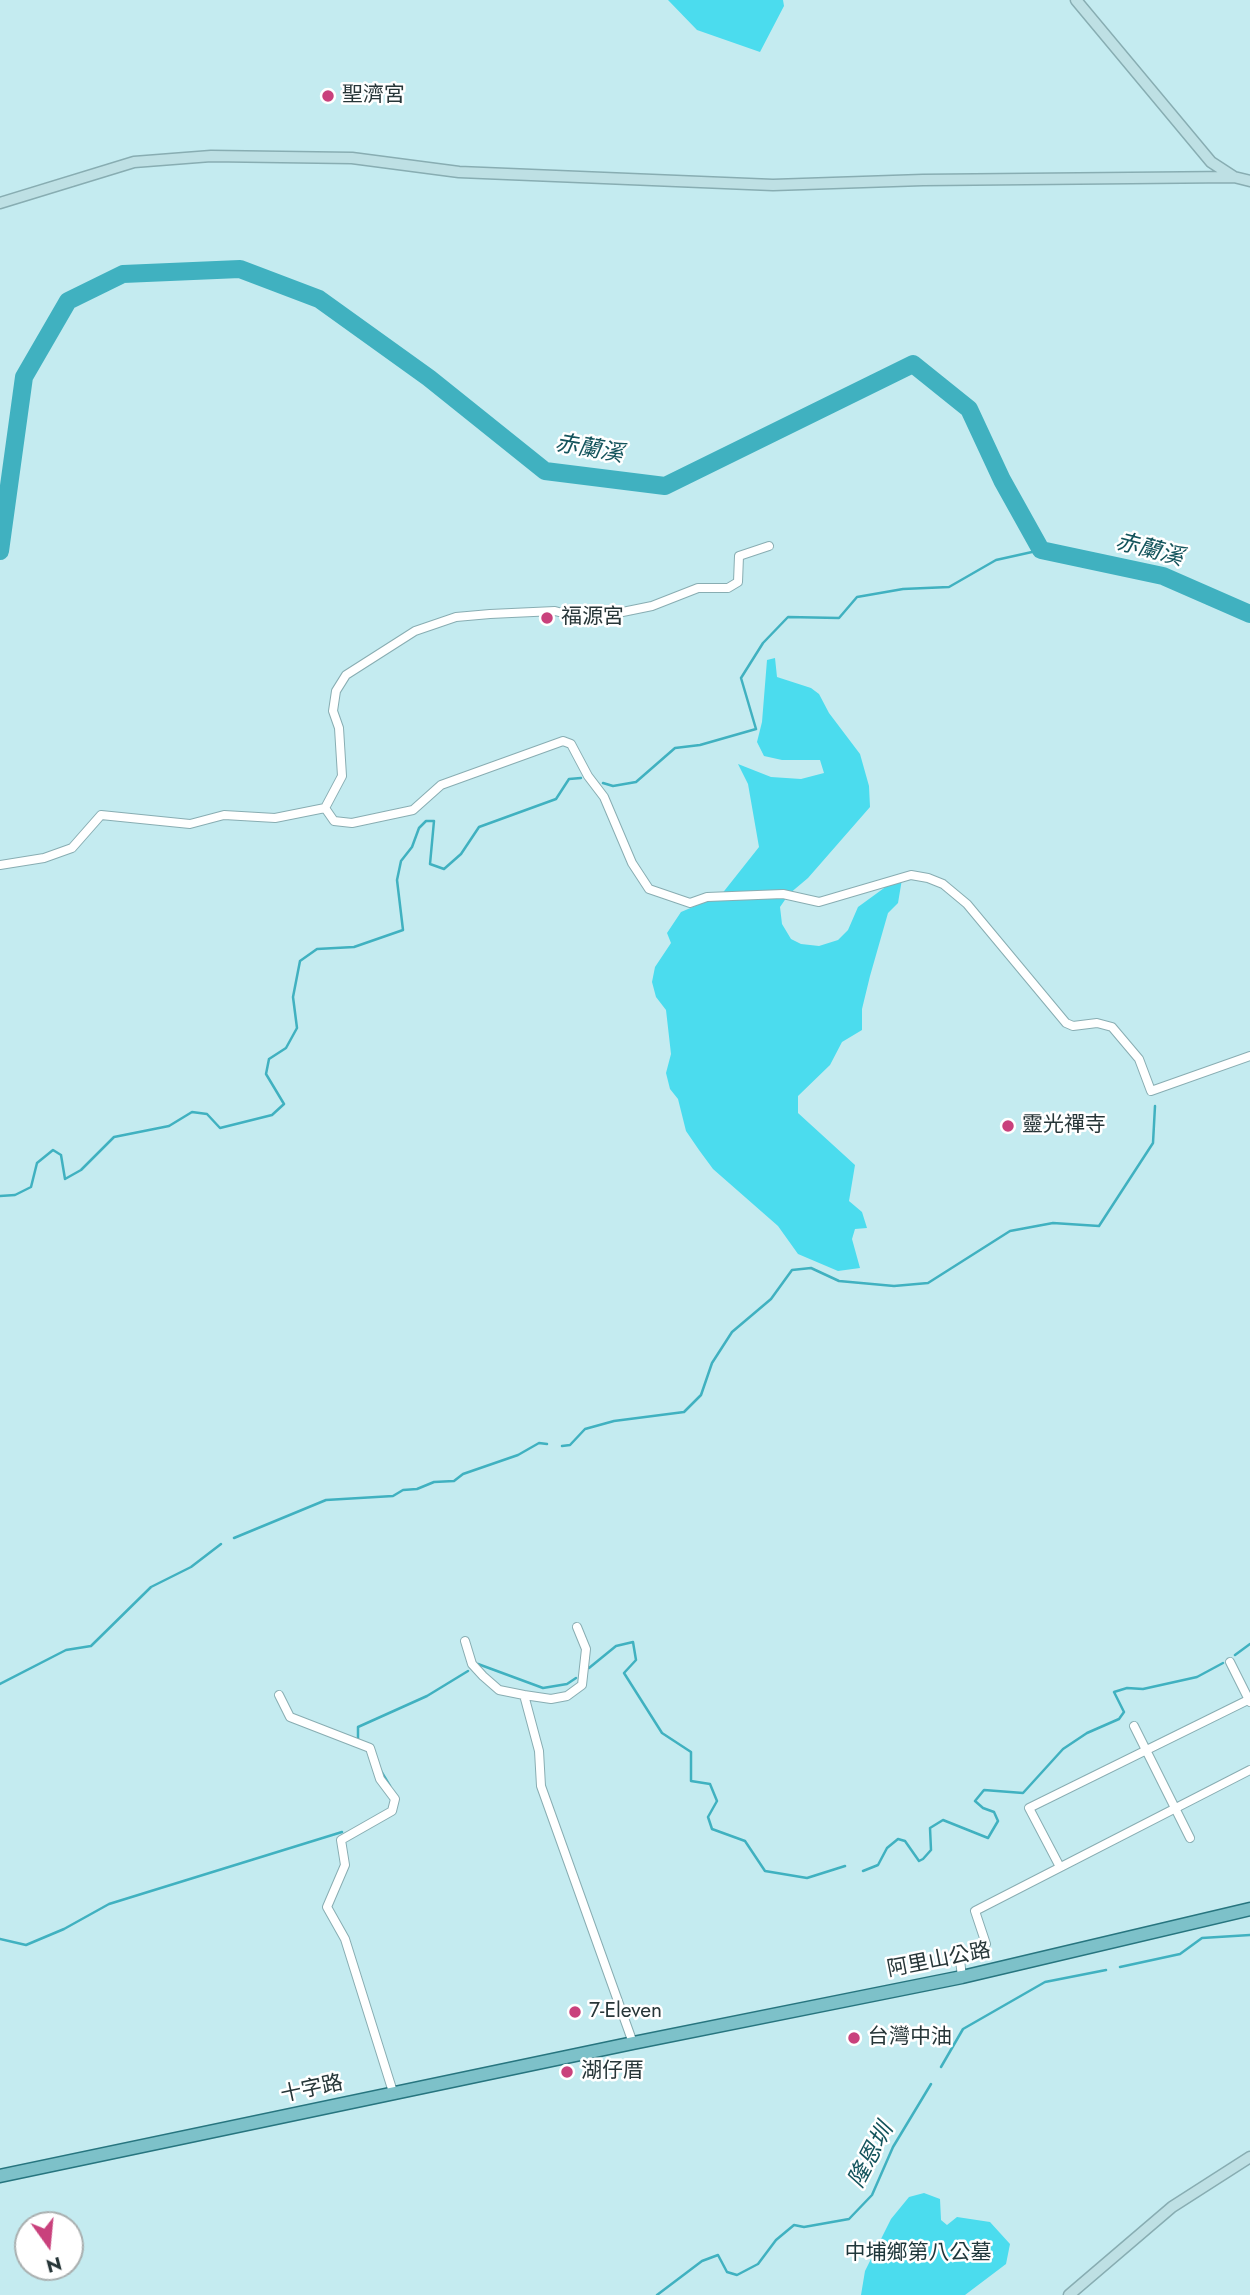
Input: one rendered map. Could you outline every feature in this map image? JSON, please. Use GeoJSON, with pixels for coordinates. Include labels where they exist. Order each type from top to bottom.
{"type":"FeatureCollection","features":[{"type":"Feature","properties":{"kind":"main road","name":"阿里山公路"},"geometry":{"type":"LineString","coordinates":[[633,2043],[962,1977],[1250,1909]]}},
{"type":"Feature","properties":{"kind":"main road","name":"十字路"},"geometry":{"type":"LineString","coordinates":[[0,2176],[633,2043]]}},
{"type":"Feature","properties":{"kind":"street"},"geometry":{"type":"LineString","coordinates":[[1076,0],[1210,162],[1234,177]]}},
{"type":"Feature","properties":{"kind":"street"},"geometry":{"type":"LineString","coordinates":[[0,203],[134,162],[211,156],[352,158],[459,172],[773,185],[923,180],[1234,177],[1250,181]]}},
{"type":"Feature","properties":{"kind":"street"},"geometry":{"type":"LineString","coordinates":[[325,808],[342,776],[339,728],[333,711],[336,691],[346,675],[415,631],[456,617],[490,614],[555,611],[581,618],[598,617],[652,606],[698,588],[728,588],[738,582],[739,556],[769,546]]}},
{"type":"Feature","properties":{"kind":"street"},"geometry":{"type":"LineString","coordinates":[[325,808],[334,821],[352,823],[413,810],[442,785],[563,741],[571,744],[588,776],[604,797],[632,863],[649,889],[690,903],[707,897],[783,894],[819,902],[911,875],[928,878],[943,884],[967,904],[1066,1023],[1073,1026],[1097,1023],[1112,1027],[1139,1059],[1151,1091],[1250,1056]]}},
{"type":"Feature","properties":{"kind":"street"},"geometry":{"type":"LineString","coordinates":[[0,865],[44,858],[72,848],[101,815],[190,824],[224,815],[275,818],[325,808]]}},
{"type":"Feature","properties":{"kind":"street"},"geometry":{"type":"LineString","coordinates":[[465,1641],[472,1664],[499,1690],[551,1699],[567,1696],[582,1685],[586,1649],[577,1627]]}},
{"type":"Feature","properties":{"kind":"street"},"geometry":{"type":"LineString","coordinates":[[1060,1867],[1029,1808],[1249,1700],[1230,1662]]}},
{"type":"Feature","properties":{"kind":"street"},"geometry":{"type":"LineString","coordinates":[[279,1695],[290,1717],[370,1748],[380,1779],[395,1799],[392,1811],[341,1840],[345,1865],[327,1906],[345,1939],[393,2092]]}},
{"type":"Feature","properties":{"kind":"street"},"geometry":{"type":"LineString","coordinates":[[524,1695],[539,1751],[541,1786],[633,2043]]}},
{"type":"Feature","properties":{"kind":"street"},"geometry":{"type":"LineString","coordinates":[[1135,1726],[1190,1838]]}},
{"type":"Feature","properties":{"kind":"street"},"geometry":{"type":"LineString","coordinates":[[962,1977],[960,1960],[986,1944],[975,1911],[1250,1770]]}},
{"type":"Feature","properties":{"kind":"street"},"geometry":{"type":"LineString","coordinates":[[1069,2295],[1172,2207],[1250,2157]]}},
{"type":"Feature","properties":{"kind":"green space"},"geometry":{"type":"Polygon","coordinates":[[[668,0],[783,0],[784,6],[760,52],[697,30],[668,0]]]}},
{"type":"Feature","properties":{"kind":"green space"},"geometry":{"type":"Polygon","coordinates":[[[775,658],[777,677],[811,688],[819,694],[829,713],[860,754],[869,786],[870,807],[808,878],[789,894],[780,907],[782,924],[791,939],[801,944],[819,946],[838,940],[848,930],[858,907],[891,883],[902,879],[898,903],[888,913],[870,976],[862,1009],[862,1030],[842,1042],[830,1065],[798,1096],[798,1113],[855,1165],[849,1201],[862,1212],[867,1228],[855,1229],[852,1239],[860,1268],[838,1271],[798,1254],[778,1226],[713,1169],[686,1131],[678,1099],[670,1089],[666,1073],[671,1054],[666,1010],[656,997],[652,982],[655,967],[671,943],[667,933],[681,912],[721,895],[759,847],[748,784],[738,764],[771,777],[801,779],[824,773],[820,760],[782,760],[764,756],[757,742],[762,722],[767,660],[775,658]]]}},
{"type":"Feature","properties":{"kind":"green space","name":"中埔鄉第八公墓"},"geometry":{"type":"Polygon","coordinates":[[[924,2193],[940,2199],[941,2220],[947,2225],[957,2217],[990,2222],[1010,2244],[1006,2264],[965,2295],[861,2295],[865,2271],[891,2219],[909,2197],[924,2193]]]}},
{"type":"Feature","properties":{"kind":"waterway","name":"赤蘭溪"},"geometry":{"type":"LineString","coordinates":[[0,551],[24,377],[68,301],[123,274],[240,269],[319,299],[429,378],[545,471],[665,486],[913,364],[969,409],[1002,480],[1041,550],[1163,576],[1250,614]]}},
{"type":"Feature","properties":{"kind":"waterway"},"geometry":{"type":"LineString","coordinates":[[603,783],[613,786],[636,782],[675,748],[700,745],[756,729],[741,678],[763,643],[788,617],[839,618],[857,597],[903,589],[949,587],[996,560],[1041,550]]}},
{"type":"Feature","properties":{"kind":"waterway"},"geometry":{"type":"LineString","coordinates":[[0,1196],[15,1195],[31,1187],[37,1163],[53,1150],[61,1155],[65,1179],[81,1170],[114,1137],[169,1126],[192,1112],[207,1114],[220,1128],[272,1115],[284,1104],[266,1074],[269,1059],[286,1048],[297,1028],[293,997],[300,961],[317,949],[354,947],[403,930],[397,880],[401,861],[412,847],[419,828],[426,821],[434,821],[430,864],[444,869],[461,854],[479,827],[556,799],[569,779],[581,778]]}},
{"type":"Feature","properties":{"kind":"waterway"},"geometry":{"type":"LineString","coordinates":[[562,1446],[570,1445],[585,1429],[614,1421],[684,1412],[701,1395],[712,1363],[732,1332],[771,1299],[792,1270],[811,1268],[839,1281],[894,1286],[928,1283],[1010,1231],[1053,1223],[1099,1226],[1153,1143],[1155,1106]]}},
{"type":"Feature","properties":{"kind":"waterway"},"geometry":{"type":"LineString","coordinates":[[234,1538],[326,1500],[393,1496],[403,1490],[417,1489],[434,1482],[454,1481],[463,1474],[518,1455],[539,1443],[547,1444]]}},
{"type":"Feature","properties":{"kind":"waterway"},"geometry":{"type":"LineString","coordinates":[[0,1684],[66,1650],[91,1646],[151,1587],[191,1567],[221,1544]]}},
{"type":"Feature","properties":{"kind":"waterway"},"geometry":{"type":"LineString","coordinates":[[589,1668],[616,1646],[633,1642],[636,1660],[624,1673],[662,1733],[691,1752],[691,1781],[710,1784],[717,1801],[708,1817],[712,1829],[745,1841],[765,1871],[807,1878],[845,1866]]}},
{"type":"Feature","properties":{"kind":"waterway"},"geometry":{"type":"LineString","coordinates":[[1235,1655],[1250,1644]]}},
{"type":"Feature","properties":{"kind":"waterway"},"geometry":{"type":"LineString","coordinates":[[863,1871],[878,1865],[887,1848],[898,1839],[905,1841],[919,1861],[923,1859],[931,1850],[930,1828],[943,1820],[988,1838],[998,1821],[994,1812],[975,1801],[984,1790],[1023,1793],[1063,1749],[1087,1733],[1119,1719],[1124,1712],[1114,1692],[1127,1688],[1143,1689],[1197,1677],[1223,1663]]}},
{"type":"Feature","properties":{"kind":"waterway"},"geometry":{"type":"LineString","coordinates":[[478,1664],[543,1688],[567,1684],[576,1678]]}},
{"type":"Feature","properties":{"kind":"waterway"},"geometry":{"type":"LineString","coordinates":[[358,1739],[358,1727],[427,1696],[468,1671]]}},
{"type":"Feature","properties":{"kind":"waterway"},"geometry":{"type":"LineString","coordinates":[[381,1771],[390,1786]]}},
{"type":"Feature","properties":{"kind":"waterway"},"geometry":{"type":"LineString","coordinates":[[0,1939],[26,1945],[64,1929],[109,1904],[342,1832]]}},
{"type":"Feature","properties":{"kind":"waterway","name":"隆恩圳"},"geometry":{"type":"LineString","coordinates":[[1120,1967],[1180,1954],[1202,1938],[1250,1935]]}},
{"type":"Feature","properties":{"kind":"waterway","name":"隆恩圳"},"geometry":{"type":"LineString","coordinates":[[941,2067],[963,2029],[1045,1982],[1106,1970]]}},
{"type":"Feature","properties":{"kind":"waterway","name":"隆恩圳"},"geometry":{"type":"LineString","coordinates":[[657,2295],[702,2261],[718,2255],[727,2272],[737,2275],[758,2264],[776,2240],[794,2225],[804,2227],[849,2219],[872,2195],[893,2147],[931,2084]]}},
{"type":"Feature","properties":{"kind":"place","name":"聖濟宮"},"geometry":{"type":"Point","coordinates":[328,96]}},
{"type":"Feature","properties":{"kind":"place","name":"福源宮"},"geometry":{"type":"Point","coordinates":[547,618]}},
{"type":"Feature","properties":{"kind":"place","name":"靈光禪寺"},"geometry":{"type":"Point","coordinates":[1008,1126]}},
{"type":"Feature","properties":{"kind":"place","name":"7-Eleven"},"geometry":{"type":"Point","coordinates":[575,2012]}},
{"type":"Feature","properties":{"kind":"place","name":"台灣中油"},"geometry":{"type":"Point","coordinates":[854,2038]}},
{"type":"Feature","properties":{"kind":"place","name":"湖仔厝"},"geometry":{"type":"Point","coordinates":[567,2072]}}]}
